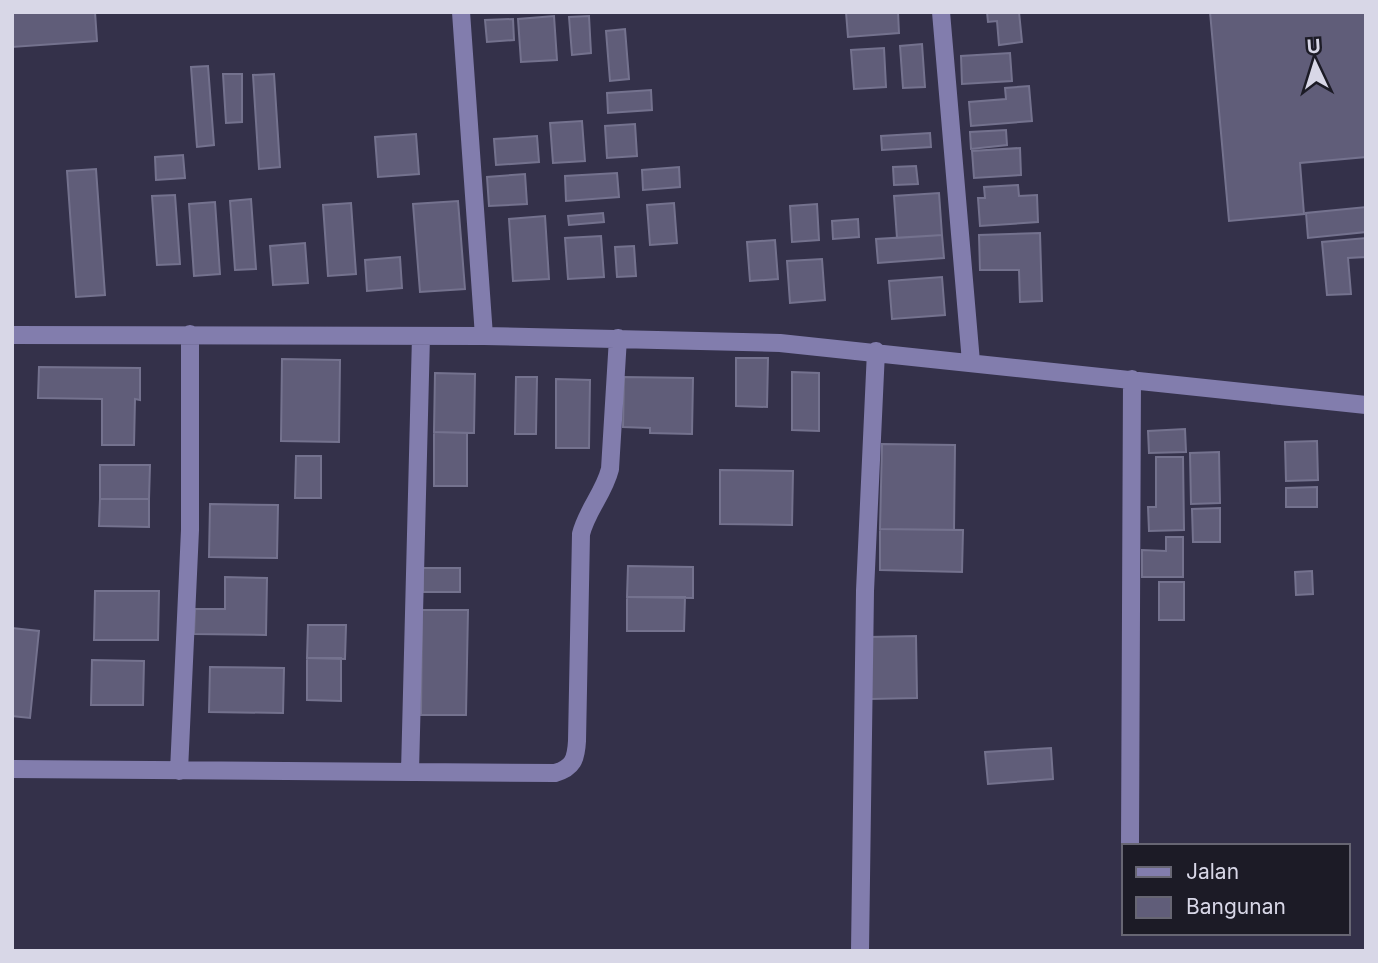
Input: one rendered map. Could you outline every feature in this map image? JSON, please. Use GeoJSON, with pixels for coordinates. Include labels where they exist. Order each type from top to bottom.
{"type":"FeatureCollection","features":[{"type":"Feature","properties":{"kind":"street"},"geometry":{"type":"LineString","coordinates":[[461,12],[484,336]]}},
{"type":"Feature","properties":{"kind":"street"},"geometry":{"type":"LineString","coordinates":[[941,12],[971,362]]}},
{"type":"Feature","properties":{"kind":"street"},"geometry":{"type":"LineString","coordinates":[[12,335],[190,334],[314,338],[484,336],[780,343],[876,351],[1366,405]]}},
{"type":"Feature","properties":{"kind":"street"},"geometry":{"type":"LineString","coordinates":[[179,771],[190,530],[190,334]]}},
{"type":"Feature","properties":{"kind":"street"},"geometry":{"type":"LineString","coordinates":[[410,772],[422,336]]}},
{"type":"Feature","properties":{"kind":"street"},"geometry":{"type":"LineString","coordinates":[[12,769],[555,773],[572,765],[577,741],[579,547],[584,520],[607,482],[610,469],[618,338]]}},
{"type":"Feature","properties":{"kind":"street"},"geometry":{"type":"LineString","coordinates":[[860,951],[864,591],[876,351]]}},
{"type":"Feature","properties":{"kind":"street"},"geometry":{"type":"LineString","coordinates":[[1130,844],[1132,379]]}},
{"type":"Feature","properties":{"kind":"building"},"geometry":{"type":"Polygon","coordinates":[[[12,12],[95,12],[97,41],[12,47],[12,12]]]}},
{"type":"Feature","properties":{"kind":"building"},"geometry":{"type":"Polygon","coordinates":[[[846,12],[898,12],[899,33],[848,37],[846,12]]]}},
{"type":"Feature","properties":{"kind":"building"},"geometry":{"type":"Polygon","coordinates":[[[987,12],[1019,12],[1022,42],[999,45],[997,21],[988,22],[987,12]]]}},
{"type":"Feature","properties":{"kind":"building"},"geometry":{"type":"Polygon","coordinates":[[[1210,12],[1366,12],[1366,157],[1300,163],[1304,214],[1229,221],[1210,12]]]}},
{"type":"Feature","properties":{"kind":"building"},"geometry":{"type":"Polygon","coordinates":[[[554,16],[557,60],[521,62],[518,19],[554,16]]]}},
{"type":"Feature","properties":{"kind":"building"},"geometry":{"type":"Polygon","coordinates":[[[589,16],[591,53],[572,55],[569,17],[589,16]]]}},
{"type":"Feature","properties":{"kind":"building"},"geometry":{"type":"Polygon","coordinates":[[[513,19],[514,40],[487,42],[485,20],[513,19]]]}},
{"type":"Feature","properties":{"kind":"building"},"geometry":{"type":"Polygon","coordinates":[[[625,29],[629,79],[610,81],[606,31],[625,29]]]}},
{"type":"Feature","properties":{"kind":"building"},"geometry":{"type":"Polygon","coordinates":[[[922,44],[925,87],[903,88],[900,46],[922,44]]]}},
{"type":"Feature","properties":{"kind":"building"},"geometry":{"type":"Polygon","coordinates":[[[884,48],[886,87],[854,89],[851,50],[884,48]]]}},
{"type":"Feature","properties":{"kind":"building"},"geometry":{"type":"Polygon","coordinates":[[[1010,53],[1012,81],[962,84],[961,56],[1010,53]]]}},
{"type":"Feature","properties":{"kind":"building"},"geometry":{"type":"Polygon","coordinates":[[[208,66],[214,145],[197,147],[191,67],[208,66]]]}},
{"type":"Feature","properties":{"kind":"building"},"geometry":{"type":"Polygon","coordinates":[[[223,74],[242,74],[242,122],[226,123],[223,74]]]}},
{"type":"Feature","properties":{"kind":"building"},"geometry":{"type":"Polygon","coordinates":[[[274,74],[280,167],[259,169],[253,75],[274,74]]]}},
{"type":"Feature","properties":{"kind":"building"},"geometry":{"type":"Polygon","coordinates":[[[1029,86],[1032,121],[971,126],[969,102],[1006,99],[1005,88],[1029,86]]]}},
{"type":"Feature","properties":{"kind":"building"},"geometry":{"type":"Polygon","coordinates":[[[651,90],[652,110],[608,113],[607,93],[651,90]]]}},
{"type":"Feature","properties":{"kind":"building"},"geometry":{"type":"Polygon","coordinates":[[[582,121],[585,161],[553,163],[550,123],[582,121]]]}},
{"type":"Feature","properties":{"kind":"building"},"geometry":{"type":"Polygon","coordinates":[[[635,124],[637,156],[607,158],[605,126],[635,124]]]}},
{"type":"Feature","properties":{"kind":"building"},"geometry":{"type":"Polygon","coordinates":[[[1006,130],[1007,145],[971,149],[970,132],[1006,130]]]}},
{"type":"Feature","properties":{"kind":"building"},"geometry":{"type":"Polygon","coordinates":[[[930,133],[931,147],[882,150],[881,136],[930,133]]]}},
{"type":"Feature","properties":{"kind":"building"},"geometry":{"type":"Polygon","coordinates":[[[416,134],[419,174],[378,177],[375,137],[416,134]]]}},
{"type":"Feature","properties":{"kind":"building"},"geometry":{"type":"Polygon","coordinates":[[[537,136],[539,162],[496,165],[494,139],[537,136]]]}},
{"type":"Feature","properties":{"kind":"building"},"geometry":{"type":"Polygon","coordinates":[[[1020,148],[1021,175],[974,178],[972,151],[1020,148]]]}},
{"type":"Feature","properties":{"kind":"building"},"geometry":{"type":"Polygon","coordinates":[[[183,155],[185,178],[156,180],[155,157],[183,155]]]}},
{"type":"Feature","properties":{"kind":"building"},"geometry":{"type":"Polygon","coordinates":[[[916,166],[918,184],[894,185],[893,167],[916,166]]]}},
{"type":"Feature","properties":{"kind":"building"},"geometry":{"type":"Polygon","coordinates":[[[679,167],[680,187],[643,190],[642,170],[679,167]]]}},
{"type":"Feature","properties":{"kind":"building"},"geometry":{"type":"Polygon","coordinates":[[[96,169],[105,295],[76,297],[67,171],[96,169]]]}},
{"type":"Feature","properties":{"kind":"building"},"geometry":{"type":"Polygon","coordinates":[[[617,173],[619,197],[566,201],[565,176],[617,173]]]}},
{"type":"Feature","properties":{"kind":"building"},"geometry":{"type":"Polygon","coordinates":[[[525,174],[527,204],[489,206],[487,177],[525,174]]]}},
{"type":"Feature","properties":{"kind":"building"},"geometry":{"type":"Polygon","coordinates":[[[1018,185],[1019,196],[1037,195],[1038,222],[980,226],[978,198],[985,198],[984,187],[1018,185]]]}},
{"type":"Feature","properties":{"kind":"building"},"geometry":{"type":"Polygon","coordinates":[[[939,193],[942,235],[897,238],[894,196],[939,193]]]}},
{"type":"Feature","properties":{"kind":"building"},"geometry":{"type":"Polygon","coordinates":[[[175,195],[180,264],[157,265],[152,196],[175,195]]]}},
{"type":"Feature","properties":{"kind":"building"},"geometry":{"type":"Polygon","coordinates":[[[251,199],[256,269],[235,270],[230,201],[251,199]]]}},
{"type":"Feature","properties":{"kind":"building"},"geometry":{"type":"Polygon","coordinates":[[[458,201],[465,289],[420,292],[413,204],[458,201]]]}},
{"type":"Feature","properties":{"kind":"building"},"geometry":{"type":"Polygon","coordinates":[[[215,202],[220,274],[194,276],[189,204],[215,202]]]}},
{"type":"Feature","properties":{"kind":"building"},"geometry":{"type":"Polygon","coordinates":[[[351,203],[356,274],[328,276],[323,205],[351,203]]]}},
{"type":"Feature","properties":{"kind":"building"},"geometry":{"type":"Polygon","coordinates":[[[674,203],[677,243],[650,245],[647,205],[674,203]]]}},
{"type":"Feature","properties":{"kind":"building"},"geometry":{"type":"Polygon","coordinates":[[[817,204],[819,240],[792,242],[790,206],[817,204]]]}},
{"type":"Feature","properties":{"kind":"building"},"geometry":{"type":"Polygon","coordinates":[[[1366,207],[1366,232],[1308,238],[1306,213],[1366,207]]]}},
{"type":"Feature","properties":{"kind":"building"},"geometry":{"type":"Polygon","coordinates":[[[603,213],[604,222],[569,225],[568,216],[603,213]]]}},
{"type":"Feature","properties":{"kind":"building"},"geometry":{"type":"Polygon","coordinates":[[[545,216],[549,279],[513,281],[509,219],[545,216]]]}},
{"type":"Feature","properties":{"kind":"building"},"geometry":{"type":"Polygon","coordinates":[[[858,219],[859,237],[833,239],[832,221],[858,219]]]}},
{"type":"Feature","properties":{"kind":"building"},"geometry":{"type":"Polygon","coordinates":[[[1040,233],[1042,301],[1020,302],[1019,270],[980,270],[979,235],[1040,233]]]}},
{"type":"Feature","properties":{"kind":"building"},"geometry":{"type":"Polygon","coordinates":[[[942,235],[944,258],[878,263],[876,239],[942,235]]]}},
{"type":"Feature","properties":{"kind":"building"},"geometry":{"type":"Polygon","coordinates":[[[601,236],[604,277],[568,279],[565,238],[601,236]]]}},
{"type":"Feature","properties":{"kind":"building"},"geometry":{"type":"Polygon","coordinates":[[[1366,238],[1366,257],[1348,258],[1351,294],[1327,295],[1322,242],[1366,238]]]}},
{"type":"Feature","properties":{"kind":"building"},"geometry":{"type":"Polygon","coordinates":[[[775,240],[778,279],[750,281],[747,242],[775,240]]]}},
{"type":"Feature","properties":{"kind":"building"},"geometry":{"type":"Polygon","coordinates":[[[305,243],[308,283],[273,285],[270,246],[305,243]]]}},
{"type":"Feature","properties":{"kind":"building"},"geometry":{"type":"Polygon","coordinates":[[[634,246],[636,276],[617,277],[615,247],[634,246]]]}},
{"type":"Feature","properties":{"kind":"building"},"geometry":{"type":"Polygon","coordinates":[[[400,257],[402,288],[367,291],[365,260],[400,257]]]}},
{"type":"Feature","properties":{"kind":"building"},"geometry":{"type":"Polygon","coordinates":[[[822,259],[825,300],[790,303],[787,261],[822,259]]]}},
{"type":"Feature","properties":{"kind":"building"},"geometry":{"type":"Polygon","coordinates":[[[942,277],[945,315],[892,319],[889,281],[942,277]]]}},
{"type":"Feature","properties":{"kind":"building"},"geometry":{"type":"Polygon","coordinates":[[[736,358],[768,358],[767,407],[736,406],[736,358]]]}},
{"type":"Feature","properties":{"kind":"building"},"geometry":{"type":"Polygon","coordinates":[[[282,359],[340,360],[339,442],[281,441],[282,359]]]}},
{"type":"Feature","properties":{"kind":"building"},"geometry":{"type":"Polygon","coordinates":[[[39,367],[140,368],[140,400],[135,399],[134,445],[102,445],[102,399],[38,398],[39,367]]]}},
{"type":"Feature","properties":{"kind":"building"},"geometry":{"type":"Polygon","coordinates":[[[792,372],[819,373],[819,431],[792,430],[792,372]]]}},
{"type":"Feature","properties":{"kind":"building"},"geometry":{"type":"Polygon","coordinates":[[[435,373],[475,374],[474,433],[434,432],[435,373]]]}},
{"type":"Feature","properties":{"kind":"building"},"geometry":{"type":"Polygon","coordinates":[[[516,377],[537,377],[536,434],[515,434],[516,377]]]}},
{"type":"Feature","properties":{"kind":"building"},"geometry":{"type":"Polygon","coordinates":[[[624,377],[693,378],[692,434],[650,433],[650,428],[623,427],[624,377]]]}},
{"type":"Feature","properties":{"kind":"building"},"geometry":{"type":"Polygon","coordinates":[[[556,379],[590,380],[589,448],[556,448],[556,379]]]}},
{"type":"Feature","properties":{"kind":"building"},"geometry":{"type":"Polygon","coordinates":[[[1185,429],[1186,452],[1149,453],[1148,431],[1185,429]]]}},
{"type":"Feature","properties":{"kind":"building"},"geometry":{"type":"Polygon","coordinates":[[[434,432],[467,433],[467,486],[434,486],[434,432]]]}},
{"type":"Feature","properties":{"kind":"building"},"geometry":{"type":"Polygon","coordinates":[[[1317,441],[1318,480],[1286,481],[1285,442],[1317,441]]]}},
{"type":"Feature","properties":{"kind":"building"},"geometry":{"type":"Polygon","coordinates":[[[882,444],[955,445],[954,530],[880,529],[882,444]]]}},
{"type":"Feature","properties":{"kind":"building"},"geometry":{"type":"Polygon","coordinates":[[[1219,452],[1220,503],[1191,504],[1190,453],[1219,452]]]}},
{"type":"Feature","properties":{"kind":"building"},"geometry":{"type":"Polygon","coordinates":[[[296,456],[321,456],[321,498],[295,498],[296,456]]]}},
{"type":"Feature","properties":{"kind":"building"},"geometry":{"type":"Polygon","coordinates":[[[1156,457],[1183,457],[1184,530],[1149,531],[1148,507],[1156,507],[1156,457]]]}},
{"type":"Feature","properties":{"kind":"building"},"geometry":{"type":"Polygon","coordinates":[[[100,465],[150,465],[149,499],[100,499],[100,465]]]}},
{"type":"Feature","properties":{"kind":"building"},"geometry":{"type":"Polygon","coordinates":[[[720,470],[793,471],[792,525],[720,524],[720,470]]]}},
{"type":"Feature","properties":{"kind":"building"},"geometry":{"type":"Polygon","coordinates":[[[1317,487],[1317,507],[1286,507],[1286,488],[1317,487]]]}},
{"type":"Feature","properties":{"kind":"building"},"geometry":{"type":"Polygon","coordinates":[[[100,499],[149,499],[149,527],[99,526],[100,499]]]}},
{"type":"Feature","properties":{"kind":"building"},"geometry":{"type":"Polygon","coordinates":[[[210,504],[278,505],[277,558],[209,557],[210,504]]]}},
{"type":"Feature","properties":{"kind":"building"},"geometry":{"type":"Polygon","coordinates":[[[1220,508],[1220,542],[1193,542],[1192,509],[1220,508]]]}},
{"type":"Feature","properties":{"kind":"building"},"geometry":{"type":"Polygon","coordinates":[[[880,529],[963,530],[962,572],[880,570],[880,529]]]}},
{"type":"Feature","properties":{"kind":"building"},"geometry":{"type":"Polygon","coordinates":[[[1166,537],[1183,537],[1183,577],[1142,577],[1142,550],[1166,551],[1166,537]]]}},
{"type":"Feature","properties":{"kind":"building"},"geometry":{"type":"Polygon","coordinates":[[[628,566],[693,567],[693,598],[627,597],[628,566]]]}},
{"type":"Feature","properties":{"kind":"building"},"geometry":{"type":"Polygon","coordinates":[[[423,568],[460,568],[460,592],[423,592],[423,568]]]}},
{"type":"Feature","properties":{"kind":"building"},"geometry":{"type":"Polygon","coordinates":[[[1312,571],[1313,594],[1296,595],[1295,572],[1312,571]]]}},
{"type":"Feature","properties":{"kind":"building"},"geometry":{"type":"Polygon","coordinates":[[[225,577],[267,578],[266,635],[194,634],[195,609],[225,609],[225,577]]]}},
{"type":"Feature","properties":{"kind":"building"},"geometry":{"type":"Polygon","coordinates":[[[1159,582],[1184,582],[1184,620],[1159,620],[1159,582]]]}},
{"type":"Feature","properties":{"kind":"building"},"geometry":{"type":"Polygon","coordinates":[[[95,591],[159,591],[158,640],[94,640],[95,591]]]}},
{"type":"Feature","properties":{"kind":"building"},"geometry":{"type":"Polygon","coordinates":[[[627,597],[685,597],[684,631],[627,631],[627,597]]]}},
{"type":"Feature","properties":{"kind":"building"},"geometry":{"type":"Polygon","coordinates":[[[422,610],[468,610],[466,715],[421,715],[422,610]]]}},
{"type":"Feature","properties":{"kind":"building"},"geometry":{"type":"Polygon","coordinates":[[[308,625],[346,625],[345,659],[307,658],[308,625]]]}},
{"type":"Feature","properties":{"kind":"building"},"geometry":{"type":"Polygon","coordinates":[[[12,628],[39,631],[30,718],[12,716],[12,628]]]}},
{"type":"Feature","properties":{"kind":"building"},"geometry":{"type":"Polygon","coordinates":[[[916,636],[917,698],[871,699],[869,637],[916,636]]]}},
{"type":"Feature","properties":{"kind":"building"},"geometry":{"type":"Polygon","coordinates":[[[307,658],[341,658],[341,701],[307,700],[307,658]]]}},
{"type":"Feature","properties":{"kind":"building"},"geometry":{"type":"Polygon","coordinates":[[[92,660],[144,661],[143,705],[91,705],[92,660]]]}},
{"type":"Feature","properties":{"kind":"building"},"geometry":{"type":"Polygon","coordinates":[[[210,667],[284,668],[283,713],[209,712],[210,667]]]}},
{"type":"Feature","properties":{"kind":"building"},"geometry":{"type":"Polygon","coordinates":[[[1051,748],[1053,779],[988,784],[985,752],[1051,748]]]}}]}
